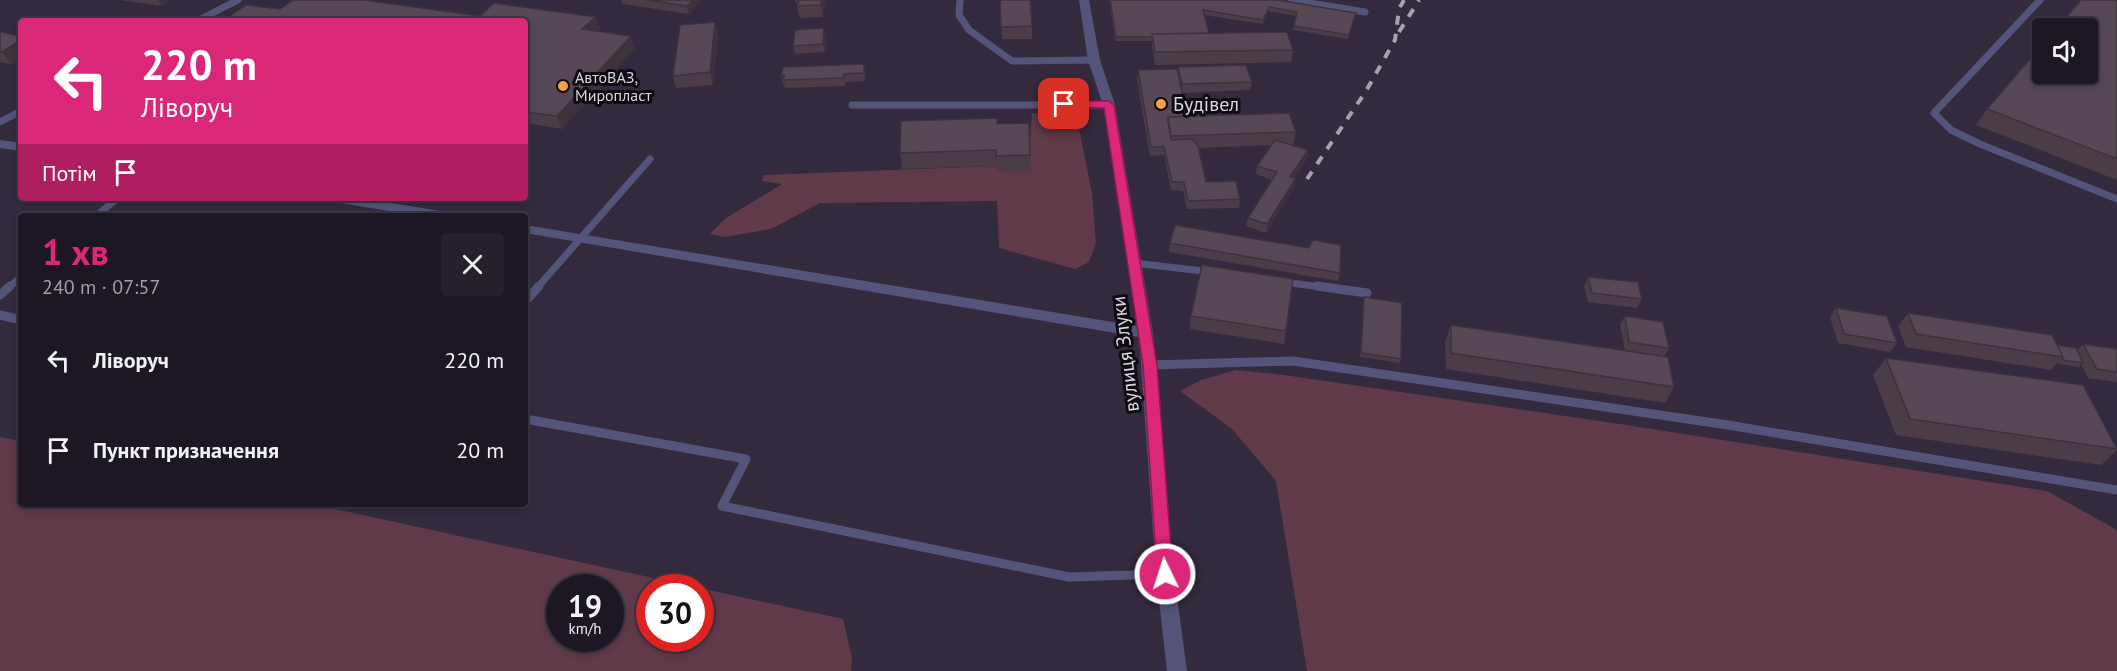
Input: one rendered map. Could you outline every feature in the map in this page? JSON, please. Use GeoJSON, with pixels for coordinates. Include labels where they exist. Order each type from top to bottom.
{"type":"FeatureCollection","features":[{"type":"Feature","properties":{"kind":"street","name":"вулиця Злуки"},"geometry":{"type":"LineString","coordinates":[[1084,0],[1094,60],[1109,105],[1146,333],[1165,574],[1177,671]]}},
{"type":"Feature","properties":{"kind":"street"},"geometry":{"type":"LineString","coordinates":[[0,144],[18,147]]}},
{"type":"Feature","properties":{"kind":"street"},"geometry":{"type":"LineString","coordinates":[[354,201],[428,213]]}},
{"type":"Feature","properties":{"kind":"street"},"geometry":{"type":"LineString","coordinates":[[528,229],[1146,333]]}},
{"type":"Feature","properties":{"kind":"lane"},"geometry":{"type":"LineString","coordinates":[[203,18],[238,0]]}},
{"type":"Feature","properties":{"kind":"lane"},"geometry":{"type":"LineString","coordinates":[[960,0],[959,15],[969,30],[1012,61],[1094,60]]}},
{"type":"Feature","properties":{"kind":"lane"},"geometry":{"type":"LineString","coordinates":[[1291,0],[1365,12]]}},
{"type":"Feature","properties":{"kind":"lane"},"geometry":{"type":"LineString","coordinates":[[2040,0],[1934,113],[1951,130],[1980,144],[2117,199]]}},
{"type":"Feature","properties":{"kind":"lane"},"geometry":{"type":"LineString","coordinates":[[852,105],[1109,105]]}},
{"type":"Feature","properties":{"kind":"lane"},"geometry":{"type":"LineString","coordinates":[[0,122],[18,113]]}},
{"type":"Feature","properties":{"kind":"lane"},"geometry":{"type":"LineString","coordinates":[[528,298],[579,237],[650,159]]}},
{"type":"Feature","properties":{"kind":"lane"},"geometry":{"type":"LineString","coordinates":[[100,213],[114,201]]}},
{"type":"Feature","properties":{"kind":"lane"},"geometry":{"type":"LineString","coordinates":[[1134,263],[1216,273]]}},
{"type":"Feature","properties":{"kind":"lane"},"geometry":{"type":"LineString","coordinates":[[0,295],[18,280]]}},
{"type":"Feature","properties":{"kind":"lane"},"geometry":{"type":"LineString","coordinates":[[1275,280],[1367,293]]}},
{"type":"Feature","properties":{"kind":"lane"},"geometry":{"type":"LineString","coordinates":[[0,315],[18,319]]}},
{"type":"Feature","properties":{"kind":"lane"},"geometry":{"type":"LineString","coordinates":[[1150,365],[1200,362],[1293,362],[1728,425],[2117,490]]}},
{"type":"Feature","properties":{"kind":"lane"},"geometry":{"type":"LineString","coordinates":[[528,420],[746,459],[722,506],[1069,577],[1165,574]]}},
{"type":"Feature","properties":{"kind":"shaded area"},"geometry":{"type":"Polygon","coordinates":[[[0,0],[2117,0],[2117,671],[0,671],[0,0]]]}},
{"type":"Feature","properties":{"kind":"shaded area"},"geometry":{"type":"Polygon","coordinates":[[[1032,113],[1076,113],[1092,193],[1096,243],[1089,262],[1075,269],[999,248],[997,201],[820,203],[771,229],[725,237],[710,234],[726,218],[782,184],[762,181],[764,175],[996,166],[1030,139],[1032,113]]]}},
{"type":"Feature","properties":{"kind":"shaded area"},"geometry":{"type":"Polygon","coordinates":[[[1236,370],[1620,424],[2047,491],[2117,530],[2117,671],[1307,671],[1276,481],[1232,429],[1180,391],[1201,380],[1236,370]]]}},
{"type":"Feature","properties":{"kind":"shaded area"},"geometry":{"type":"Polygon","coordinates":[[[0,437],[18,440],[18,507],[326,507],[636,574],[636,652],[714,652],[714,591],[843,619],[852,658],[851,671],[0,671],[0,437]]]}},
{"type":"Feature","properties":{"kind":"building"},"geometry":{"type":"Polygon","coordinates":[[[293,0],[364,0],[480,16],[494,3],[596,17],[582,29],[631,36],[557,116],[528,112],[528,18],[227,18],[246,5],[280,9],[293,0]]]}},
{"type":"Feature","properties":{"kind":"building"},"geometry":{"type":"Polygon","coordinates":[[[647,0],[693,0],[687,6],[647,0]]]}},
{"type":"Feature","properties":{"kind":"building"},"geometry":{"type":"Polygon","coordinates":[[[799,0],[822,0],[821,5],[797,6],[799,0]]]}},
{"type":"Feature","properties":{"kind":"building"},"geometry":{"type":"Polygon","coordinates":[[[1000,0],[1030,0],[1032,26],[1001,27],[1000,0]]]}},
{"type":"Feature","properties":{"kind":"building"},"geometry":{"type":"Polygon","coordinates":[[[1110,0],[1278,0],[1356,13],[1349,35],[1294,26],[1297,12],[1269,7],[1263,20],[1203,10],[1209,33],[1116,37],[1110,0]]]}},
{"type":"Feature","properties":{"kind":"building"},"geometry":{"type":"Polygon","coordinates":[[[2081,0],[2117,0],[2117,159],[1987,109],[2032,57],[2032,84],[2098,84],[2098,18],[2066,18],[2081,0]]]}},
{"type":"Feature","properties":{"kind":"building"},"geometry":{"type":"Polygon","coordinates":[[[715,22],[710,72],[673,76],[680,25],[715,22]]]}},
{"type":"Feature","properties":{"kind":"building"},"geometry":{"type":"Polygon","coordinates":[[[824,28],[823,44],[793,46],[795,30],[824,28]]]}},
{"type":"Feature","properties":{"kind":"building"},"geometry":{"type":"Polygon","coordinates":[[[0,32],[18,35],[18,42],[0,52],[0,32]]]}},
{"type":"Feature","properties":{"kind":"building"},"geometry":{"type":"Polygon","coordinates":[[[1287,32],[1293,50],[1155,52],[1152,34],[1287,32]]]}},
{"type":"Feature","properties":{"kind":"building"},"geometry":{"type":"Polygon","coordinates":[[[864,64],[864,73],[844,74],[843,78],[784,80],[784,75],[781,76],[783,67],[864,64]]]}},
{"type":"Feature","properties":{"kind":"building"},"geometry":{"type":"Polygon","coordinates":[[[1246,65],[1252,82],[1182,84],[1178,67],[1246,65]]]}},
{"type":"Feature","properties":{"kind":"building"},"geometry":{"type":"Polygon","coordinates":[[[1177,69],[1187,116],[1168,117],[1171,140],[1193,139],[1198,146],[1206,182],[1236,181],[1240,199],[1188,201],[1184,182],[1172,182],[1164,147],[1151,147],[1138,70],[1177,69]]]}},
{"type":"Feature","properties":{"kind":"building"},"geometry":{"type":"Polygon","coordinates":[[[1289,113],[1296,132],[1171,136],[1168,117],[1289,113]]]}},
{"type":"Feature","properties":{"kind":"building"},"geometry":{"type":"Polygon","coordinates":[[[997,118],[997,124],[1029,123],[1030,155],[996,156],[996,150],[900,153],[901,121],[997,118]]]}},
{"type":"Feature","properties":{"kind":"building"},"geometry":{"type":"Polygon","coordinates":[[[1275,140],[1308,150],[1290,177],[1296,178],[1267,224],[1248,218],[1277,172],[1257,166],[1275,140]]]}},
{"type":"Feature","properties":{"kind":"building"},"geometry":{"type":"Polygon","coordinates":[[[1175,225],[1309,248],[1313,240],[1341,245],[1340,273],[1170,243],[1175,225]]]}},
{"type":"Feature","properties":{"kind":"building"},"geometry":{"type":"Polygon","coordinates":[[[1202,265],[1293,279],[1286,331],[1191,316],[1202,265]]]}},
{"type":"Feature","properties":{"kind":"building"},"geometry":{"type":"Polygon","coordinates":[[[1588,277],[1638,282],[1642,299],[1592,293],[1588,277]]]}},
{"type":"Feature","properties":{"kind":"building"},"geometry":{"type":"Polygon","coordinates":[[[1364,297],[1402,303],[1401,359],[1361,353],[1364,297]]]}},
{"type":"Feature","properties":{"kind":"building"},"geometry":{"type":"Polygon","coordinates":[[[1836,308],[1887,316],[1897,343],[1844,334],[1836,308]]]}},
{"type":"Feature","properties":{"kind":"building"},"geometry":{"type":"Polygon","coordinates":[[[1908,313],[2052,335],[2063,357],[1916,334],[1908,313]]]}},
{"type":"Feature","properties":{"kind":"building"},"geometry":{"type":"Polygon","coordinates":[[[1625,316],[1663,322],[1669,348],[1629,342],[1625,316]]]}},
{"type":"Feature","properties":{"kind":"building"},"geometry":{"type":"Polygon","coordinates":[[[1451,325],[1668,357],[1674,387],[1451,353],[1451,325]]]}},
{"type":"Feature","properties":{"kind":"building"},"geometry":{"type":"Polygon","coordinates":[[[2083,344],[2117,349],[2117,372],[2097,369],[2083,344]]]}},
{"type":"Feature","properties":{"kind":"building"},"geometry":{"type":"Polygon","coordinates":[[[2057,345],[2076,348],[2083,363],[2063,360],[2057,345]]]}},
{"type":"Feature","properties":{"kind":"building"},"geometry":{"type":"Polygon","coordinates":[[[1886,358],[2083,385],[2117,449],[1910,419],[1886,358]]]}},
{"type":"Feature","properties":{"kind":"railway"},"geometry":{"type":"LineString","coordinates":[[1307,179],[1366,91],[1395,40],[1399,9],[1404,0]]}},
{"type":"Feature","properties":{"kind":"railway"},"geometry":{"type":"LineString","coordinates":[[1399,32],[1419,0]]}},
{"type":"Feature","properties":{"kind":"place","name":"АвтоВАЗ, Миропласт"},"geometry":{"type":"Point","coordinates":[563,86]}},
{"type":"Feature","properties":{"kind":"place","name":"Будівел"},"geometry":{"type":"Point","coordinates":[1161,104]}},
{"type":"Feature","properties":{"kind":"route"},"geometry":{"type":"LineString","coordinates":[[1064,104],[1109,105],[1150,365],[1165,574]]}}]}
